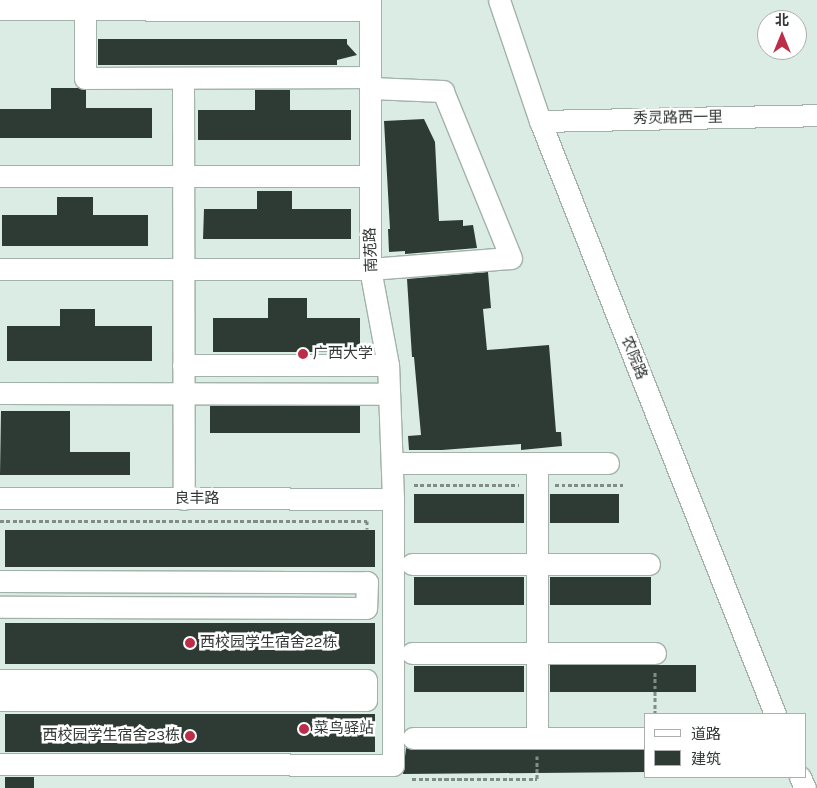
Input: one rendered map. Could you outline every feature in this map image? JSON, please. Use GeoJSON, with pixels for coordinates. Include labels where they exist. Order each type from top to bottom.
{"type":"FeatureCollection","features":[{"type":"Feature","properties":{"kind":"street","name":"农院路"},"geometry":{"type":"LineString","coordinates":[[499,0],[540,121],[776,713]]}},
{"type":"Feature","properties":{"kind":"street"},"geometry":{"type":"LineString","coordinates":[[0,9],[370,5]]}},
{"type":"Feature","properties":{"kind":"street","name":"南苑路"},"geometry":{"type":"LineString","coordinates":[[0,764],[393,765],[392,463],[388,365],[370,269],[370,5]]}},
{"type":"Feature","properties":{"kind":"street"},"geometry":{"type":"LineString","coordinates":[[0,269],[370,269],[510,258],[443,91],[370,82],[85,78],[85,9]]}},
{"type":"Feature","properties":{"kind":"street"},"geometry":{"type":"LineString","coordinates":[[183,78],[184,499]]}},
{"type":"Feature","properties":{"kind":"street","name":"秀灵路西一里"},"geometry":{"type":"LineString","coordinates":[[540,121],[817,115]]}},
{"type":"Feature","properties":{"kind":"street"},"geometry":{"type":"LineString","coordinates":[[0,176],[370,176]]}},
{"type":"Feature","properties":{"kind":"street"},"geometry":{"type":"LineString","coordinates":[[183,365],[388,365]]}},
{"type":"Feature","properties":{"kind":"street"},"geometry":{"type":"LineString","coordinates":[[0,393],[389,394]]}},
{"type":"Feature","properties":{"kind":"street"},"geometry":{"type":"LineString","coordinates":[[392,463],[608,463]]}},
{"type":"Feature","properties":{"kind":"street"},"geometry":{"type":"LineString","coordinates":[[537,463],[537,738]]}},
{"type":"Feature","properties":{"kind":"street","name":"良丰路"},"geometry":{"type":"LineString","coordinates":[[0,498],[393,499]]}},
{"type":"Feature","properties":{"kind":"street"},"geometry":{"type":"LineString","coordinates":[[412,564],[649,564]]}},
{"type":"Feature","properties":{"kind":"street"},"geometry":{"type":"LineString","coordinates":[[0,581],[367,582],[366,608],[0,607]]}},
{"type":"Feature","properties":{"kind":"street"},"geometry":{"type":"LineString","coordinates":[[412,653],[655,653]]}},
{"type":"Feature","properties":{"kind":"street"},"geometry":{"type":"LineString","coordinates":[[0,680],[366,680],[366,700],[0,700]]}},
{"type":"Feature","properties":{"kind":"street"},"geometry":{"type":"LineString","coordinates":[[413,738],[644,738]]}},
{"type":"Feature","properties":{"kind":"path"},"geometry":{"type":"LineString","coordinates":[[0,521],[367,521],[367,530]]}},
{"type":"Feature","properties":{"kind":"path"},"geometry":{"type":"LineString","coordinates":[[655,653],[655,713]]}},
{"type":"Feature","properties":{"kind":"path"},"geometry":{"type":"LineString","coordinates":[[412,778],[537,778],[537,738]]}},
{"type":"Feature","properties":{"kind":"building"},"geometry":{"type":"Polygon","coordinates":[[[98,39],[347,39],[347,44],[357,55],[337,60],[337,65],[98,65],[98,39]]]}},
{"type":"Feature","properties":{"kind":"building"},"geometry":{"type":"Polygon","coordinates":[[[51,88],[78,88],[86,90],[86,108],[152,108],[152,138],[0,138],[0,109],[51,109],[51,88]]]}},
{"type":"Feature","properties":{"kind":"building"},"geometry":{"type":"Polygon","coordinates":[[[255,90],[290,90],[290,110],[351,110],[351,140],[198,140],[198,110],[255,110],[255,90]]]}},
{"type":"Feature","properties":{"kind":"building"},"geometry":{"type":"Polygon","coordinates":[[[424,119],[435,142],[439,221],[463,220],[463,226],[473,225],[477,248],[405,254],[405,251],[389,252],[388,229],[390,229],[384,121],[424,119]]]}},
{"type":"Feature","properties":{"kind":"building"},"geometry":{"type":"Polygon","coordinates":[[[257,191],[292,191],[292,209],[351,209],[351,239],[203,239],[204,209],[257,209],[257,191]]]}},
{"type":"Feature","properties":{"kind":"building"},"geometry":{"type":"Polygon","coordinates":[[[57,197],[93,197],[93,215],[148,215],[148,246],[2,246],[2,215],[57,215],[57,197]]]}},
{"type":"Feature","properties":{"kind":"building"},"geometry":{"type":"Polygon","coordinates":[[[488,272],[491,308],[483,309],[487,350],[549,345],[556,432],[561,432],[562,446],[521,450],[521,444],[442,450],[409,450],[408,436],[421,435],[414,357],[412,357],[407,279],[488,272]]]}},
{"type":"Feature","properties":{"kind":"building"},"geometry":{"type":"Polygon","coordinates":[[[268,298],[307,298],[307,318],[360,318],[360,352],[213,352],[213,318],[268,318],[268,298]]]}},
{"type":"Feature","properties":{"kind":"building"},"geometry":{"type":"Polygon","coordinates":[[[60,309],[95,309],[95,326],[152,326],[152,361],[7,361],[7,326],[60,326],[60,309]]]}},
{"type":"Feature","properties":{"kind":"building"},"geometry":{"type":"Polygon","coordinates":[[[210,406],[360,406],[360,433],[210,433],[210,406]]]}},
{"type":"Feature","properties":{"kind":"building"},"geometry":{"type":"Polygon","coordinates":[[[1,411],[70,411],[70,452],[130,452],[130,475],[0,475],[1,411]]]}},
{"type":"Feature","properties":{"kind":"building"},"geometry":{"type":"Polygon","coordinates":[[[414,494],[524,494],[524,523],[414,523],[414,494]]]}},
{"type":"Feature","properties":{"kind":"building"},"geometry":{"type":"Polygon","coordinates":[[[550,494],[619,494],[619,523],[550,523],[550,494]]]}},
{"type":"Feature","properties":{"kind":"building"},"geometry":{"type":"Polygon","coordinates":[[[5,530],[375,530],[375,567],[5,567],[5,530]]]}},
{"type":"Feature","properties":{"kind":"building"},"geometry":{"type":"Polygon","coordinates":[[[414,577],[524,577],[524,605],[414,605],[414,577]]]}},
{"type":"Feature","properties":{"kind":"building"},"geometry":{"type":"Polygon","coordinates":[[[550,577],[651,577],[651,605],[550,605],[550,577]]]}},
{"type":"Feature","properties":{"kind":"building","name":"西校园学生宿舍22栋"},"geometry":{"type":"Polygon","coordinates":[[[5,623],[375,623],[375,664],[5,664],[5,623]]]}},
{"type":"Feature","properties":{"kind":"building"},"geometry":{"type":"Polygon","coordinates":[[[550,665],[696,665],[696,692],[550,692],[550,665]]]}},
{"type":"Feature","properties":{"kind":"building"},"geometry":{"type":"Polygon","coordinates":[[[414,666],[524,666],[524,692],[414,692],[414,666]]]}},
{"type":"Feature","properties":{"kind":"building","name":"西校园学生宿舍23栋"},"geometry":{"type":"Polygon","coordinates":[[[5,714],[375,714],[375,752],[5,752],[5,714]]]}},
{"type":"Feature","properties":{"kind":"building"},"geometry":{"type":"Polygon","coordinates":[[[406,748],[413,750],[644,750],[644,772],[403,774],[406,748]]]}},
{"type":"Feature","properties":{"kind":"building"},"geometry":{"type":"Polygon","coordinates":[[[5,777],[34,777],[34,788],[5,788],[5,777]]]}},
{"type":"Feature","properties":{"kind":"place","name":"广西大学"},"geometry":{"type":"Point","coordinates":[303,354]}},
{"type":"Feature","properties":{"kind":"place","name":"西校园学生宿舍22栋"},"geometry":{"type":"Point","coordinates":[190,643]}},
{"type":"Feature","properties":{"kind":"place","name":"菜鸟驿站"},"geometry":{"type":"Point","coordinates":[304,729]}},
{"type":"Feature","properties":{"kind":"place","name":"西校园学生宿舍23栋"},"geometry":{"type":"Point","coordinates":[190,736]}}]}
